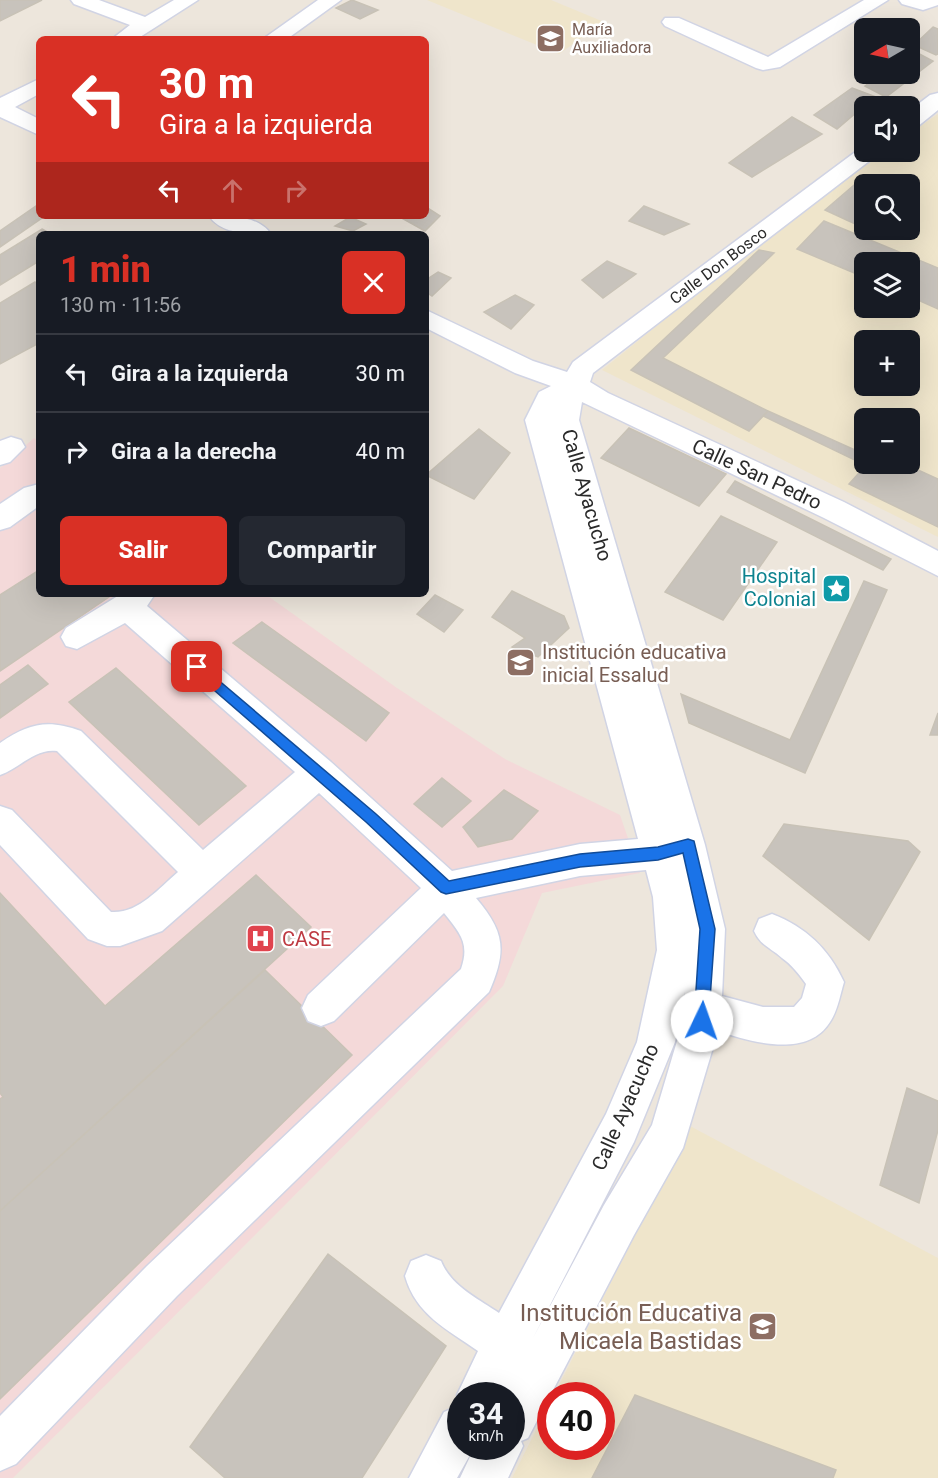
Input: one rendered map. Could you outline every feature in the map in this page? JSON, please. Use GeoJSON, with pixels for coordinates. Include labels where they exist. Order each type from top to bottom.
{"type":"FeatureCollection","features":[{"type":"Feature","properties":{"kind":"street"},"geometry":{"type":"LineString","coordinates":[[81,0],[148,25]]}},
{"type":"Feature","properties":{"kind":"street"},"geometry":{"type":"LineString","coordinates":[[128,36],[188,0]]}},
{"type":"Feature","properties":{"kind":"street"},"geometry":{"type":"LineString","coordinates":[[277,36],[331,0]]}},
{"type":"Feature","properties":{"kind":"street"},"geometry":{"type":"LineString","coordinates":[[672,22],[763,64],[773,63],[878,0]]}},
{"type":"Feature","properties":{"kind":"street"},"geometry":{"type":"LineString","coordinates":[[909,0],[923,4],[934,0]]}},
{"type":"Feature","properties":{"kind":"street"},"geometry":{"type":"LineString","coordinates":[[0,107],[36,87]]}},
{"type":"Feature","properties":{"kind":"street"},"geometry":{"type":"LineString","coordinates":[[920,114],[938,100]]}},
{"type":"Feature","properties":{"kind":"street"},"geometry":{"type":"LineString","coordinates":[[0,107],[36,126]]}},
{"type":"Feature","properties":{"kind":"street","name":"Calle Don Bosco"},"geometry":{"type":"LineString","coordinates":[[575,385],[582,368],[857,162]]}},
{"type":"Feature","properties":{"kind":"street"},"geometry":{"type":"LineString","coordinates":[[226,219],[252,231]]}},
{"type":"Feature","properties":{"kind":"street","name":"Calle San Pedro"},"geometry":{"type":"LineString","coordinates":[[429,320],[524,367],[575,385],[598,400],[834,510],[938,565]]}},
{"type":"Feature","properties":{"kind":"street","name":"Calle Ayacucho"},"geometry":{"type":"LineString","coordinates":[[494,1382],[522,1357],[619,1220],[669,1134],[702,1021],[707,929],[673,849],[565,420],[566,407],[575,385]]}},
{"type":"Feature","properties":{"kind":"street"},"geometry":{"type":"LineString","coordinates":[[0,519],[36,495]]}},
{"type":"Feature","properties":{"kind":"street"},"geometry":{"type":"LineString","coordinates":[[0,1448],[162,1281],[476,980],[484,956],[480,930],[446,888],[134,601],[77,637]]}},
{"type":"Feature","properties":{"kind":"street"},"geometry":{"type":"LineString","coordinates":[[0,761],[40,736],[58,735],[69,741],[202,873]]}},
{"type":"Feature","properties":{"kind":"street"},"geometry":{"type":"LineString","coordinates":[[0,820],[101,927],[112,931],[137,927],[149,919],[319,772]]}},
{"type":"Feature","properties":{"kind":"street"},"geometry":{"type":"LineString","coordinates":[[321,1008],[446,888],[580,860],[673,849]]}},
{"type":"Feature","properties":{"kind":"street","name":"Calle Ayacucho"},"geometry":{"type":"LineString","coordinates":[[518,1382],[522,1357],[656,1042],[675,950],[670,897],[673,849]]}},
{"type":"Feature","properties":{"kind":"street"},"geometry":{"type":"LineString","coordinates":[[703,1008],[777,1029],[798,1024],[816,1010],[825,982],[812,960],[797,945],[772,931]]}},
{"type":"Feature","properties":{"kind":"street"},"geometry":{"type":"LineString","coordinates":[[426,1276],[429,1286],[439,1297],[522,1357]]}},
{"type":"Feature","properties":{"kind":"street"},"geometry":{"type":"LineString","coordinates":[[432,1478],[447,1451]]}},
{"type":"Feature","properties":{"kind":"street"},"geometry":{"type":"LineString","coordinates":[[483,1478],[493,1460]]}},
{"type":"Feature","properties":{"kind":"shaded area","name":"María Auxiliadora"},"geometry":{"type":"Polygon","coordinates":[[[427,0],[551,0],[604,22],[559,54],[427,0]]]}},
{"type":"Feature","properties":{"kind":"shaded area"},"geometry":{"type":"Polygon","coordinates":[[[938,114],[938,537],[602,370],[784,223],[871,162],[920,162],[920,126],[938,114]]]}},
{"type":"Feature","properties":{"kind":"shaded area","name":"CASE"},"geometry":{"type":"Polygon","coordinates":[[[34,438],[36,439],[36,597],[269,597],[397,688],[505,759],[620,815],[640,873],[542,893],[503,986],[13,1478],[0,1478],[0,468],[34,438]]]}},
{"type":"Feature","properties":{"kind":"shaded area","name":"Institución Educativa Micaela Bastidas"},"geometry":{"type":"Polygon","coordinates":[[[690,1126],[938,1258],[938,1478],[512,1478],[521,1460],[525,1460],[525,1452],[537,1428],[537,1460],[615,1460],[615,1382],[561,1382],[690,1126]]]}},
{"type":"Feature","properties":{"kind":"building"},"geometry":{"type":"Polygon","coordinates":[[[0,0],[42,0],[0,21],[0,0]]]}},
{"type":"Feature","properties":{"kind":"building"},"geometry":{"type":"Polygon","coordinates":[[[352,0],[378,10],[360,19],[336,8],[352,0]]]}},
{"type":"Feature","properties":{"kind":"building"},"geometry":{"type":"Polygon","coordinates":[[[933,27],[938,29],[938,54],[920,48],[920,39],[933,27]]]}},
{"type":"Feature","properties":{"kind":"building"},"geometry":{"type":"Polygon","coordinates":[[[920,54],[933,61],[920,71],[920,54]]]}},
{"type":"Feature","properties":{"kind":"building"},"geometry":{"type":"Polygon","coordinates":[[[868,84],[903,84],[887,96],[865,86],[868,84]]]}},
{"type":"Feature","properties":{"kind":"building"},"geometry":{"type":"Polygon","coordinates":[[[852,88],[874,96],[854,96],[854,115],[837,129],[814,115],[852,88]]]}},
{"type":"Feature","properties":{"kind":"building"},"geometry":{"type":"Polygon","coordinates":[[[792,117],[822,134],[752,177],[729,163],[792,117]]]}},
{"type":"Feature","properties":{"kind":"building"},"geometry":{"type":"Polygon","coordinates":[[[854,185],[854,223],[825,210],[854,185]]]}},
{"type":"Feature","properties":{"kind":"building"},"geometry":{"type":"Polygon","coordinates":[[[36,206],[36,219],[41,219],[0,247],[0,231],[36,206]]]}},
{"type":"Feature","properties":{"kind":"building"},"geometry":{"type":"Polygon","coordinates":[[[644,206],[689,224],[664,235],[629,221],[644,206]]]}},
{"type":"Feature","properties":{"kind":"building"},"geometry":{"type":"Polygon","coordinates":[[[429,209],[440,216],[425,231],[403,219],[429,219],[429,209]]]}},
{"type":"Feature","properties":{"kind":"building"},"geometry":{"type":"Polygon","coordinates":[[[347,219],[355,219],[366,224],[353,231],[335,226],[347,219]]]}},
{"type":"Feature","properties":{"kind":"building"},"geometry":{"type":"Polygon","coordinates":[[[824,221],[854,233],[854,240],[870,240],[899,252],[854,252],[854,273],[797,249],[824,221]]]}},
{"type":"Feature","properties":{"kind":"building"},"geometry":{"type":"Polygon","coordinates":[[[36,233],[36,263],[0,285],[0,255],[36,233]]]}},
{"type":"Feature","properties":{"kind":"building"},"geometry":{"type":"Polygon","coordinates":[[[759,250],[774,253],[663,358],[768,411],[749,431],[631,370],[759,250]]]}},
{"type":"Feature","properties":{"kind":"building"},"geometry":{"type":"Polygon","coordinates":[[[607,261],[636,274],[603,298],[582,280],[607,261]]]}},
{"type":"Feature","properties":{"kind":"building"},"geometry":{"type":"Polygon","coordinates":[[[920,261],[938,268],[938,309],[920,301],[920,261]]]}},
{"type":"Feature","properties":{"kind":"building"},"geometry":{"type":"Polygon","coordinates":[[[438,272],[451,278],[432,296],[429,294],[429,278],[438,272]]]}},
{"type":"Feature","properties":{"kind":"building"},"geometry":{"type":"Polygon","coordinates":[[[36,283],[36,345],[0,364],[0,303],[36,283]]]}},
{"type":"Feature","properties":{"kind":"building"},"geometry":{"type":"Polygon","coordinates":[[[515,295],[534,305],[511,329],[484,312],[515,295]]]}},
{"type":"Feature","properties":{"kind":"building"},"geometry":{"type":"Polygon","coordinates":[[[768,411],[854,450],[854,460],[763,416],[768,411]]]}},
{"type":"Feature","properties":{"kind":"building"},"geometry":{"type":"Polygon","coordinates":[[[629,428],[726,474],[699,506],[601,458],[629,428]]]}},
{"type":"Feature","properties":{"kind":"building"},"geometry":{"type":"Polygon","coordinates":[[[479,429],[510,453],[474,499],[429,476],[429,472],[479,429]]]}},
{"type":"Feature","properties":{"kind":"building"},"geometry":{"type":"Polygon","coordinates":[[[920,471],[938,479],[938,527],[849,484],[858,474],[920,474],[920,471]]]}},
{"type":"Feature","properties":{"kind":"building"},"geometry":{"type":"Polygon","coordinates":[[[735,481],[891,559],[883,570],[727,492],[735,481]]]}},
{"type":"Feature","properties":{"kind":"building"},"geometry":{"type":"Polygon","coordinates":[[[721,516],[777,542],[723,620],[665,592],[721,516]]]}},
{"type":"Feature","properties":{"kind":"building"},"geometry":{"type":"Polygon","coordinates":[[[36,572],[36,597],[109,597],[0,671],[0,595],[36,572]]]}},
{"type":"Feature","properties":{"kind":"building"},"geometry":{"type":"Polygon","coordinates":[[[864,581],[887,590],[805,773],[689,723],[681,694],[790,740],[864,581]]]}},
{"type":"Feature","properties":{"kind":"building"},"geometry":{"type":"Polygon","coordinates":[[[512,591],[564,616],[569,628],[538,657],[512,647],[525,638],[492,617],[512,591]]]}},
{"type":"Feature","properties":{"kind":"building"},"geometry":{"type":"Polygon","coordinates":[[[435,595],[463,610],[444,632],[417,614],[435,595]]]}},
{"type":"Feature","properties":{"kind":"building"},"geometry":{"type":"Polygon","coordinates":[[[262,622],[389,713],[366,741],[233,643],[262,622]]]}},
{"type":"Feature","properties":{"kind":"building"},"geometry":{"type":"Polygon","coordinates":[[[28,665],[48,684],[0,718],[0,685],[28,665]]]}},
{"type":"Feature","properties":{"kind":"building"},"geometry":{"type":"Polygon","coordinates":[[[116,668],[246,786],[199,825],[69,702],[116,668]]]}},
{"type":"Feature","properties":{"kind":"building"},"geometry":{"type":"Polygon","coordinates":[[[938,713],[938,735],[930,735],[938,713]]]}},
{"type":"Feature","properties":{"kind":"building"},"geometry":{"type":"Polygon","coordinates":[[[442,778],[471,801],[442,827],[414,804],[442,778]]]}},
{"type":"Feature","properties":{"kind":"building"},"geometry":{"type":"Polygon","coordinates":[[[504,790],[538,811],[512,839],[478,847],[463,827],[504,790]]]}},
{"type":"Feature","properties":{"kind":"building"},"geometry":{"type":"Polygon","coordinates":[[[784,824],[908,841],[920,852],[869,940],[763,856],[784,824]]]}},
{"type":"Feature","properties":{"kind":"building"},"geometry":{"type":"Polygon","coordinates":[[[256,875],[311,927],[0,1211],[0,1099],[3,1097],[0,1093],[0,893],[105,1006],[256,875]]]}},
{"type":"Feature","properties":{"kind":"building"},"geometry":{"type":"Polygon","coordinates":[[[265,970],[352,1055],[0,1399],[0,1211],[265,970]]]}},
{"type":"Feature","properties":{"kind":"building"},"geometry":{"type":"Polygon","coordinates":[[[907,1088],[938,1101],[938,1130],[919,1203],[880,1185],[907,1088]]]}},
{"type":"Feature","properties":{"kind":"building"},"geometry":{"type":"Polygon","coordinates":[[[328,1254],[446,1346],[362,1478],[225,1478],[190,1447],[328,1254]]]}},
{"type":"Feature","properties":{"kind":"building"},"geometry":{"type":"Polygon","coordinates":[[[635,1395],[836,1470],[833,1478],[592,1478],[601,1460],[615,1460],[615,1434],[635,1395]]]}},
{"type":"Feature","properties":{"kind":"place","name":"María Auxiliadora"},"geometry":{"type":"Point","coordinates":[551,38]}},
{"type":"Feature","properties":{"kind":"place","name":"Hospital Colonial"},"geometry":{"type":"Point","coordinates":[837,588]}},
{"type":"Feature","properties":{"kind":"place","name":"Institución educativa inicial Essalud"},"geometry":{"type":"Point","coordinates":[521,663]}},
{"type":"Feature","properties":{"kind":"place","name":"CASE"},"geometry":{"type":"Point","coordinates":[261,939]}},
{"type":"Feature","properties":{"kind":"place","name":"Institución Educativa Micaela Bastidas"},"geometry":{"type":"Point","coordinates":[763,1327]}},
{"type":"Feature","properties":{"kind":"route"},"geometry":{"type":"LineString","coordinates":[[197,667],[406,849],[446,888],[580,860],[658,853],[688,846],[707,929],[702,1021]]}}]}
